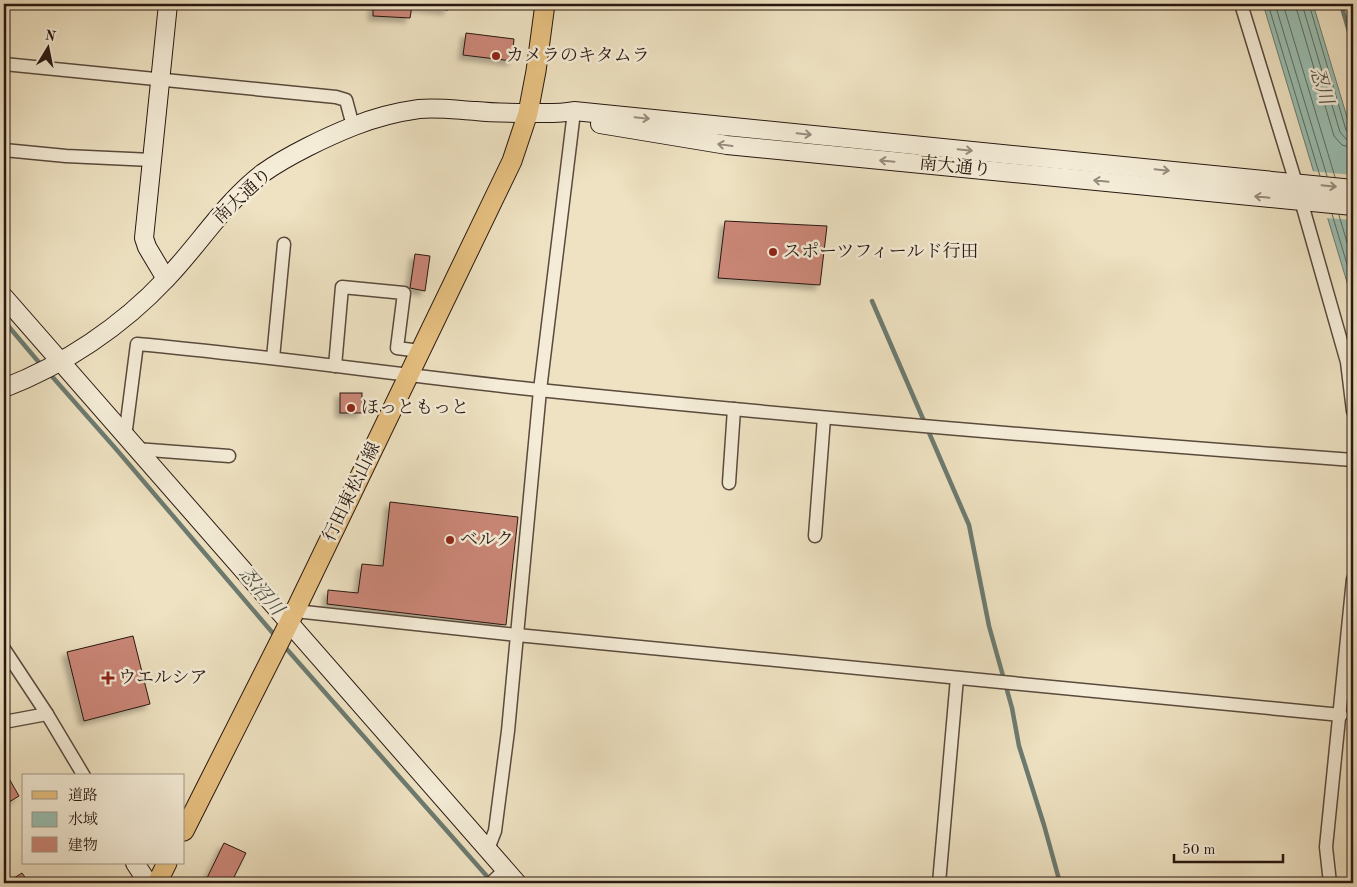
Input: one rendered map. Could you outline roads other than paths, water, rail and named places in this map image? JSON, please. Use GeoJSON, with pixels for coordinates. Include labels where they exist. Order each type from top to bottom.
{"type":"FeatureCollection","features":[{"type":"Feature","properties":{"kind":"main road","name":"行田東松山線"},"geometry":{"type":"LineString","coordinates":[[185,829],[292,617],[512,161],[528,113],[546,4]]}},
{"type":"Feature","properties":{"kind":"main road"},"geometry":{"type":"LineString","coordinates":[[157,883],[166,864]]}},
{"type":"Feature","properties":{"kind":"street"},"geometry":{"type":"LineString","coordinates":[[166,279],[147,247],[144,238],[168,4]]}},
{"type":"Feature","properties":{"kind":"street"},"geometry":{"type":"LineString","coordinates":[[1241,4],[1301,183],[1347,362],[1353,411]]}},
{"type":"Feature","properties":{"kind":"street"},"geometry":{"type":"LineString","coordinates":[[4,64],[336,97],[346,100],[353,126]]}},
{"type":"Feature","properties":{"kind":"street","name":"南大通り"},"geometry":{"type":"LineString","coordinates":[[4,388],[23,381],[60,362],[124,318],[166,279],[227,206],[263,173],[305,149],[353,126],[379,117],[421,108],[501,114],[528,113],[566,117],[727,145],[1353,206]]}},
{"type":"Feature","properties":{"kind":"street","name":"南大通り"},"geometry":{"type":"LineString","coordinates":[[566,117],[574,111],[1353,189]]}},
{"type":"Feature","properties":{"kind":"street"},"geometry":{"type":"LineString","coordinates":[[488,849],[495,831],[508,731],[566,117]]}},
{"type":"Feature","properties":{"kind":"street"},"geometry":{"type":"LineString","coordinates":[[4,150],[66,156],[152,160]]}},
{"type":"Feature","properties":{"kind":"street"},"geometry":{"type":"LineString","coordinates":[[273,358],[284,244]]}},
{"type":"Feature","properties":{"kind":"street"},"geometry":{"type":"LineString","coordinates":[[334,366],[342,287],[404,293],[398,348],[420,351]]}},
{"type":"Feature","properties":{"kind":"street"},"geometry":{"type":"LineString","coordinates":[[4,297],[130,443],[292,617],[517,883]]}},
{"type":"Feature","properties":{"kind":"street"},"geometry":{"type":"LineString","coordinates":[[130,443],[137,344],[273,358],[408,376],[824,418],[1353,460]]}},
{"type":"Feature","properties":{"kind":"street"},"geometry":{"type":"LineString","coordinates":[[729,483],[734,409]]}},
{"type":"Feature","properties":{"kind":"street"},"geometry":{"type":"LineString","coordinates":[[815,536],[824,418]]}},
{"type":"Feature","properties":{"kind":"street"},"geometry":{"type":"LineString","coordinates":[[130,443],[229,456]]}},
{"type":"Feature","properties":{"kind":"street"},"geometry":{"type":"LineString","coordinates":[[1330,883],[1326,847],[1353,579]]}},
{"type":"Feature","properties":{"kind":"street"},"geometry":{"type":"LineString","coordinates":[[292,617],[517,635],[1340,715]]}},
{"type":"Feature","properties":{"kind":"street"},"geometry":{"type":"LineString","coordinates":[[4,649],[47,714],[83,774]]}},
{"type":"Feature","properties":{"kind":"street"},"geometry":{"type":"LineString","coordinates":[[939,883],[957,678]]}},
{"type":"Feature","properties":{"kind":"street"},"geometry":{"type":"LineString","coordinates":[[4,722],[47,714]]}},
{"type":"Feature","properties":{"kind":"street"},"geometry":{"type":"LineString","coordinates":[[136,864],[148,883]]}},
{"type":"Feature","properties":{"kind":"street"},"geometry":{"type":"LineString","coordinates":[[491,883],[505,870]]}},
{"type":"Feature","properties":{"kind":"water","name":"忍川"},"geometry":{"type":"Polygon","coordinates":[[[1263,4],[1313,4],[1353,137],[1353,302],[1263,4]]]}},
{"type":"Feature","properties":{"kind":"waterway"},"geometry":{"type":"LineString","coordinates":[[1341,4],[1353,45]]}},
{"type":"Feature","properties":{"kind":"waterway"},"geometry":{"type":"LineString","coordinates":[[872,301],[969,525],[989,626],[1012,708],[1019,746],[1060,883]]}},
{"type":"Feature","properties":{"kind":"waterway","name":"忍沼川"},"geometry":{"type":"LineString","coordinates":[[4,321],[42,366]]}},
{"type":"Feature","properties":{"kind":"waterway","name":"忍沼川"},"geometry":{"type":"LineString","coordinates":[[49,373],[277,638]]}},
{"type":"Feature","properties":{"kind":"waterway","name":"忍沼川"},"geometry":{"type":"LineString","coordinates":[[284,646],[492,882]]}},
{"type":"Feature","properties":{"kind":"place","name":"カメラのキタムラ"},"geometry":{"type":"Point","coordinates":[496,56]}},
{"type":"Feature","properties":{"kind":"place","name":"スポーツフィールド行田"},"geometry":{"type":"Point","coordinates":[773,252]}},
{"type":"Feature","properties":{"kind":"place","name":"ほっともっと"},"geometry":{"type":"Point","coordinates":[351,408]}},
{"type":"Feature","properties":{"kind":"place","name":"ベルク"},"geometry":{"type":"Point","coordinates":[450,540]}},
{"type":"Feature","properties":{"kind":"place","name":"ウエルシア"},"geometry":{"type":"Point","coordinates":[108,678]}}]}
